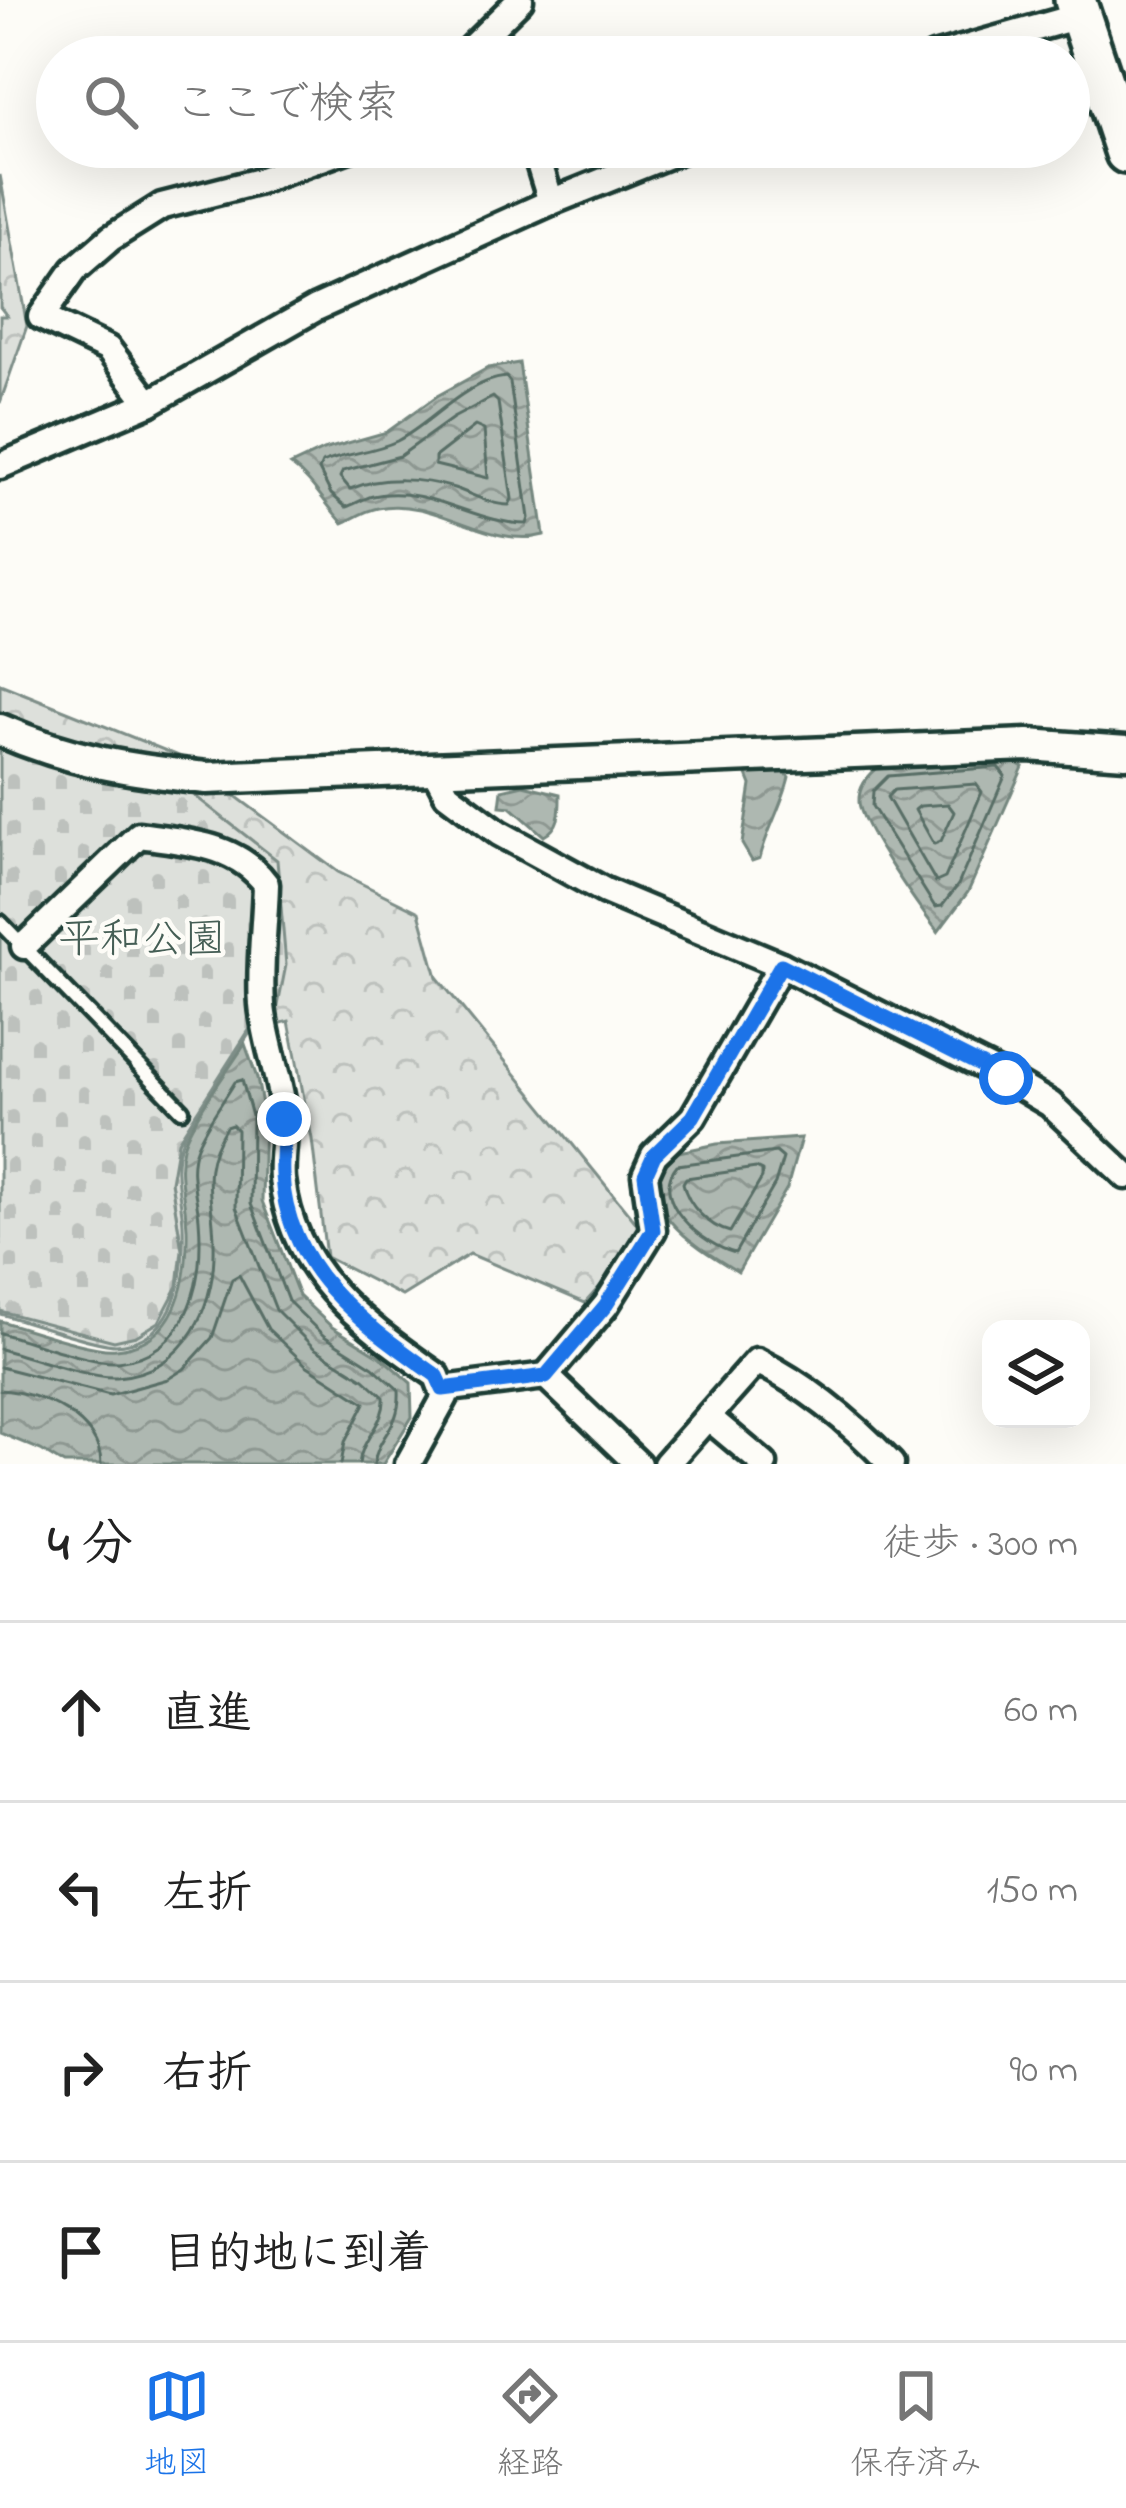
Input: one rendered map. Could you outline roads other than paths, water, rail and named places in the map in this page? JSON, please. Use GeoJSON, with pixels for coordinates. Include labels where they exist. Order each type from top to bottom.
{"type":"FeatureCollection","features":[{"type":"Feature","properties":{"kind":"main road"},"geometry":{"type":"LineString","coordinates":[[1090,46],[1126,153]]}},
{"type":"Feature","properties":{"kind":"street"},"geometry":{"type":"LineString","coordinates":[[486,36],[520,0]]}},
{"type":"Feature","properties":{"kind":"street"},"geometry":{"type":"LineString","coordinates":[[995,36],[1077,8]]}},
{"type":"Feature","properties":{"kind":"street"},"geometry":{"type":"LineString","coordinates":[[148,403],[108,349],[41,317],[74,270],[111,238],[162,206],[294,168]]}},
{"type":"Feature","properties":{"kind":"street"},"geometry":{"type":"LineString","coordinates":[[540,168],[551,202]]}},
{"type":"Feature","properties":{"kind":"street"},"geometry":{"type":"LineString","coordinates":[[0,466],[148,403],[316,308],[636,168]]}},
{"type":"Feature","properties":{"kind":"street"},"geometry":{"type":"LineString","coordinates":[[0,730],[113,769],[206,778],[1028,746],[1126,752]]}},
{"type":"Feature","properties":{"kind":"street"},"geometry":{"type":"LineString","coordinates":[[435,771],[447,794],[499,833],[605,891],[781,965],[1050,1104],[1126,1176]]}},
{"type":"Feature","properties":{"kind":"street"},"geometry":{"type":"LineString","coordinates":[[24,946],[139,835],[209,846],[239,856],[256,870],[266,884],[262,1007],[281,1097],[282,1178],[293,1222],[332,1293],[356,1318],[437,1376],[443,1389],[445,1397],[408,1464]]}},
{"type":"Feature","properties":{"kind":"street"},"geometry":{"type":"LineString","coordinates":[[443,1389],[546,1376],[606,1305],[653,1230],[645,1175],[654,1155],[693,1117],[781,965]]}},
{"type":"Feature","properties":{"kind":"street"},"geometry":{"type":"LineString","coordinates":[[666,1464],[757,1361],[797,1380],[859,1430],[891,1464]]}},
{"type":"Feature","properties":{"kind":"street"},"geometry":{"type":"LineString","coordinates":[[546,1376],[638,1464]]}},
{"type":"Feature","properties":{"kind":"street"},"geometry":{"type":"LineString","coordinates":[[708,1417],[764,1464]]}},
{"type":"Feature","properties":{"kind":"lane"},"geometry":{"type":"LineString","coordinates":[[0,922],[182,1111]]}},
{"type":"Feature","properties":{"kind":"water"},"geometry":{"type":"Polygon","coordinates":[[[519,363],[544,535],[503,535],[399,506],[374,509],[343,523],[291,465],[323,450],[387,432],[437,396],[488,368],[519,363]]]}},
{"type":"Feature","properties":{"kind":"water"},"geometry":{"type":"Polygon","coordinates":[[[1002,755],[1023,767],[968,892],[938,932],[869,829],[859,802],[860,790],[883,764],[1002,755]]]}},
{"type":"Feature","properties":{"kind":"water"},"geometry":{"type":"Polygon","coordinates":[[[782,768],[789,777],[786,788],[760,858],[752,861],[742,844],[751,785],[745,770],[782,768]]]}},
{"type":"Feature","properties":{"kind":"water"},"geometry":{"type":"Polygon","coordinates":[[[523,785],[560,794],[557,823],[544,836],[511,807],[500,806],[502,790],[523,785]]]}},
{"type":"Feature","properties":{"kind":"water"},"geometry":{"type":"Polygon","coordinates":[[[245,1044],[264,1115],[262,1201],[299,1296],[332,1327],[381,1357],[411,1383],[412,1417],[383,1464],[64,1464],[0,1433],[0,1321],[105,1349],[137,1344],[166,1322],[182,1288],[185,1268],[183,1147],[201,1110],[245,1044]]]}},
{"type":"Feature","properties":{"kind":"water"},"geometry":{"type":"Polygon","coordinates":[[[801,1138],[787,1188],[738,1272],[687,1238],[662,1208],[659,1174],[669,1154],[717,1144],[801,1138]]]}},
{"type":"Feature","properties":{"kind":"park label","name":"平和公園"},"geometry":{"type":"Point","coordinates":[142,937]}}]}
